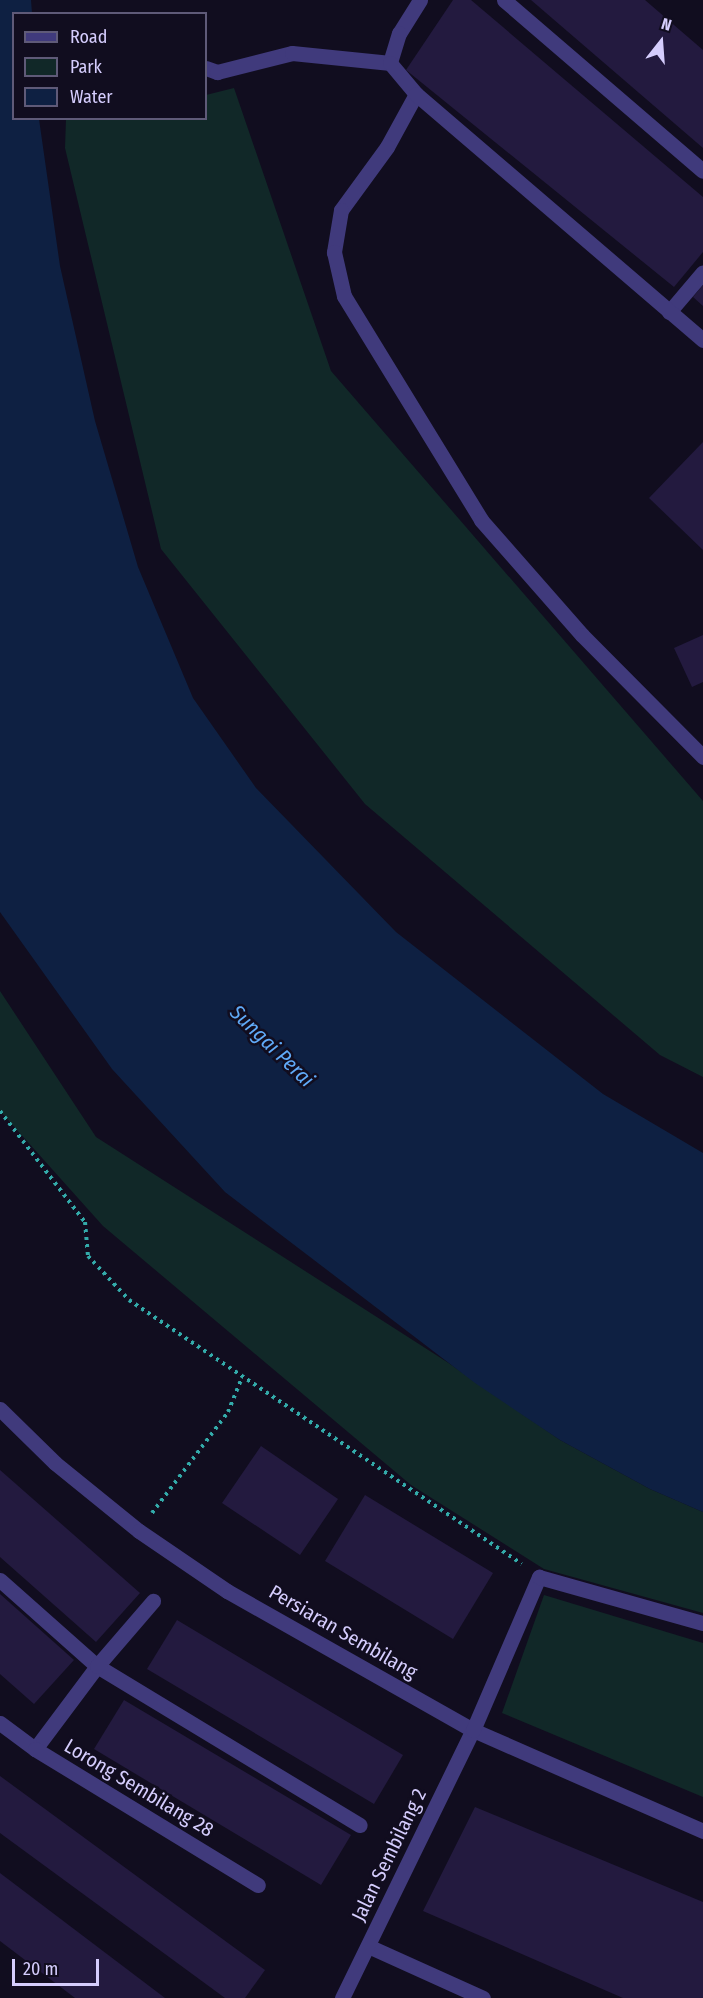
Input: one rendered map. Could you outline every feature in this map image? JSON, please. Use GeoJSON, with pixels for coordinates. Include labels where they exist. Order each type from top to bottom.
{"type":"FeatureCollection","features":[{"type":"Feature","properties":{"kind":"street"},"geometry":{"type":"LineString","coordinates":[[390,63],[399,33],[420,0]]}},
{"type":"Feature","properties":{"kind":"street"},"geometry":{"type":"LineString","coordinates":[[504,0],[703,171]]}},
{"type":"Feature","properties":{"kind":"street"},"geometry":{"type":"LineString","coordinates":[[207,68],[217,72],[292,53],[390,63],[416,94],[703,340]]}},
{"type":"Feature","properties":{"kind":"street"},"geometry":{"type":"LineString","coordinates":[[416,94],[387,147],[341,210],[334,252],[344,296],[481,520],[582,635],[703,757]]}},
{"type":"Feature","properties":{"kind":"street"},"geometry":{"type":"LineString","coordinates":[[669,312],[703,272]]}},
{"type":"Feature","properties":{"kind":"street","name":"Persiaran Sembilang"},"geometry":{"type":"LineString","coordinates":[[0,1409],[55,1462],[139,1531],[227,1591],[473,1730],[703,1831]]}},
{"type":"Feature","properties":{"kind":"street"},"geometry":{"type":"LineString","coordinates":[[539,1577],[703,1623]]}},
{"type":"Feature","properties":{"kind":"street","name":"Jalan Sembilang 2"},"geometry":{"type":"LineString","coordinates":[[342,1998],[473,1730],[539,1577]]}},
{"type":"Feature","properties":{"kind":"street"},"geometry":{"type":"LineString","coordinates":[[0,1580],[97,1666],[360,1825]]}},
{"type":"Feature","properties":{"kind":"street"},"geometry":{"type":"LineString","coordinates":[[35,1749],[97,1666],[153,1601]]}},
{"type":"Feature","properties":{"kind":"street","name":"Lorong Sembilang 28"},"geometry":{"type":"LineString","coordinates":[[0,1723],[35,1749],[258,1886]]}},
{"type":"Feature","properties":{"kind":"street"},"geometry":{"type":"LineString","coordinates":[[368,1946],[483,1998]]}},
{"type":"Feature","properties":{"kind":"path"},"geometry":{"type":"LineString","coordinates":[[0,1111],[85,1222],[88,1256],[129,1300],[539,1577]]}},
{"type":"Feature","properties":{"kind":"path"},"geometry":{"type":"LineString","coordinates":[[139,1531],[228,1412],[242,1378]]}},
{"type":"Feature","properties":{"kind":"green space"},"geometry":{"type":"Polygon","coordinates":[[[234,88],[331,371],[703,801],[703,1077],[660,1055],[365,804],[161,549],[65,148],[66,120],[207,120],[207,95],[234,88]]]}},
{"type":"Feature","properties":{"kind":"green space"},"geometry":{"type":"Polygon","coordinates":[[[0,991],[96,1137],[447,1362],[560,1440],[650,1489],[703,1512],[703,1613],[544,1569],[411,1485],[103,1226],[0,1111],[0,991]]]}},
{"type":"Feature","properties":{"kind":"green space"},"geometry":{"type":"Polygon","coordinates":[[[544,1595],[703,1643],[703,1797],[502,1713],[544,1595]]]}},
{"type":"Feature","properties":{"kind":"water","name":"Sungai Perai"},"geometry":{"type":"Polygon","coordinates":[[[0,0],[31,0],[32,12],[12,12],[12,120],[39,120],[60,266],[95,421],[138,567],[193,698],[256,788],[396,932],[603,1094],[703,1153],[703,1512],[650,1489],[560,1440],[475,1383],[225,1192],[112,1069],[0,912],[0,0]]]}},
{"type":"Feature","properties":{"kind":"building"},"geometry":{"type":"Polygon","coordinates":[[[453,0],[471,0],[703,197],[703,252],[674,287],[406,70],[453,0]]]}},
{"type":"Feature","properties":{"kind":"building"},"geometry":{"type":"Polygon","coordinates":[[[531,0],[645,0],[703,50],[703,148],[531,0]]]}},
{"type":"Feature","properties":{"kind":"building"},"geometry":{"type":"Polygon","coordinates":[[[703,285],[703,306],[693,297],[703,285]]]}},
{"type":"Feature","properties":{"kind":"building"},"geometry":{"type":"Polygon","coordinates":[[[703,442],[703,550],[649,498],[703,442]]]}},
{"type":"Feature","properties":{"kind":"building"},"geometry":{"type":"Polygon","coordinates":[[[703,635],[703,682],[692,687],[674,648],[703,635]]]}},
{"type":"Feature","properties":{"kind":"building"},"geometry":{"type":"Polygon","coordinates":[[[261,1446],[338,1499],[300,1555],[222,1503],[261,1446]]]}},
{"type":"Feature","properties":{"kind":"building"},"geometry":{"type":"Polygon","coordinates":[[[0,1470],[140,1593],[96,1642],[0,1557],[0,1470]]]}},
{"type":"Feature","properties":{"kind":"building"},"geometry":{"type":"Polygon","coordinates":[[[365,1495],[493,1573],[453,1639],[325,1561],[365,1495]]]}},
{"type":"Feature","properties":{"kind":"building"},"geometry":{"type":"Polygon","coordinates":[[[0,1594],[74,1660],[34,1704],[0,1674],[0,1594]]]}},
{"type":"Feature","properties":{"kind":"building"},"geometry":{"type":"Polygon","coordinates":[[[177,1620],[403,1755],[374,1804],[147,1669],[177,1620]]]}},
{"type":"Feature","properties":{"kind":"building"},"geometry":{"type":"Polygon","coordinates":[[[124,1700],[351,1835],[321,1885],[94,1749],[124,1700]]]}},
{"type":"Feature","properties":{"kind":"building"},"geometry":{"type":"Polygon","coordinates":[[[0,1776],[265,1970],[245,1998],[225,1998],[0,1833],[0,1776]]]}},
{"type":"Feature","properties":{"kind":"building"},"geometry":{"type":"Polygon","coordinates":[[[475,1807],[703,1902],[703,1998],[623,1998],[423,1911],[475,1807]]]}},
{"type":"Feature","properties":{"kind":"building"},"geometry":{"type":"Polygon","coordinates":[[[0,1873],[165,1998],[75,1998],[0,1941],[0,1873]]]}}]}
